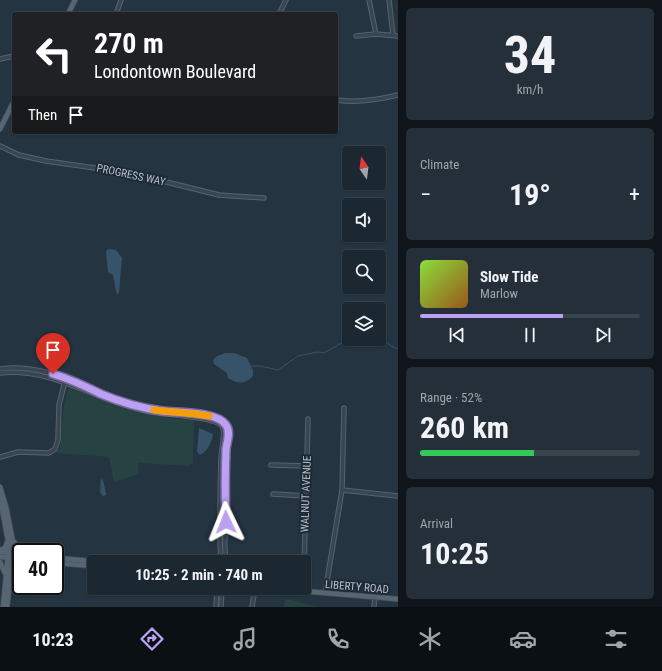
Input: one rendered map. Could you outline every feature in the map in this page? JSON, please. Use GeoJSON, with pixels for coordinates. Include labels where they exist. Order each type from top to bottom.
{"type":"FeatureCollection","features":[{"type":"Feature","properties":{"kind":"main road"},"geometry":{"type":"LineString","coordinates":[[69,12],[75,0]]}},
{"type":"Feature","properties":{"kind":"main road"},"geometry":{"type":"LineString","coordinates":[[0,129],[12,105]]}},
{"type":"Feature","properties":{"kind":"main road"},"geometry":{"type":"LineString","coordinates":[[0,489],[11,555],[2,591],[4,607]]}},
{"type":"Feature","properties":{"kind":"main road"},"geometry":{"type":"LineString","coordinates":[[0,489],[5,502],[13,541],[7,607]]}},
{"type":"Feature","properties":{"kind":"main road"},"geometry":{"type":"LineString","coordinates":[[8,538],[4,548],[0,551],[11,555]]}},
{"type":"Feature","properties":{"kind":"main road"},"geometry":{"type":"LineString","coordinates":[[0,557],[11,555]]}},
{"type":"Feature","properties":{"kind":"main road"},"geometry":{"type":"LineString","coordinates":[[64,559],[87,561]]}},
{"type":"Feature","properties":{"kind":"main road"},"geometry":{"type":"LineString","coordinates":[[0,562],[6,576]]}},
{"type":"Feature","properties":{"kind":"main road"},"geometry":{"type":"LineString","coordinates":[[64,564],[87,565]]}},
{"type":"Feature","properties":{"kind":"main road","name":"LIBERTY ROAD"},"geometry":{"type":"LineString","coordinates":[[311,591],[398,599]]}},
{"type":"Feature","properties":{"kind":"street"},"geometry":{"type":"LineString","coordinates":[[117,12],[122,0]]}},
{"type":"Feature","properties":{"kind":"street"},"geometry":{"type":"LineString","coordinates":[[280,12],[286,0]]}},
{"type":"Feature","properties":{"kind":"street"},"geometry":{"type":"LineString","coordinates":[[369,0],[376,34]]}},
{"type":"Feature","properties":{"kind":"street"},"geometry":{"type":"LineString","coordinates":[[389,0],[393,35]]}},
{"type":"Feature","properties":{"kind":"street"},"geometry":{"type":"LineString","coordinates":[[356,36],[376,34],[398,36]]}},
{"type":"Feature","properties":{"kind":"street"},"geometry":{"type":"LineString","coordinates":[[0,59],[12,56]]}},
{"type":"Feature","properties":{"kind":"street"},"geometry":{"type":"LineString","coordinates":[[338,100],[356,102],[398,95]]}},
{"type":"Feature","properties":{"kind":"street","name":"PROGRESS WAY"},"geometry":{"type":"LineString","coordinates":[[0,146],[19,155],[46,161],[130,173],[219,195],[264,198]]}},
{"type":"Feature","properties":{"kind":"street"},"geometry":{"type":"LineString","coordinates":[[0,369],[30,369],[65,380],[110,398],[135,406],[195,414],[223,421],[228,429],[224,493],[225,555]]}},
{"type":"Feature","properties":{"kind":"street"},"geometry":{"type":"LineString","coordinates":[[0,373],[13,372],[65,380]]}},
{"type":"Feature","properties":{"kind":"street"},"geometry":{"type":"LineString","coordinates":[[0,457],[18,452],[49,453],[55,449],[58,440],[59,405],[65,380]]}},
{"type":"Feature","properties":{"kind":"street"},"geometry":{"type":"LineString","coordinates":[[325,593],[342,490],[344,408]]}},
{"type":"Feature","properties":{"kind":"street"},"geometry":{"type":"LineString","coordinates":[[210,418],[219,423],[224,430],[221,452],[220,555]]}},
{"type":"Feature","properties":{"kind":"street","name":"WALNUT AVENUE"},"geometry":{"type":"LineString","coordinates":[[304,555],[308,419]]}},
{"type":"Feature","properties":{"kind":"street"},"geometry":{"type":"LineString","coordinates":[[271,465],[307,466]]}},
{"type":"Feature","properties":{"kind":"street"},"geometry":{"type":"LineString","coordinates":[[342,490],[398,496]]}},
{"type":"Feature","properties":{"kind":"street"},"geometry":{"type":"LineString","coordinates":[[273,494],[306,496]]}},
{"type":"Feature","properties":{"kind":"street"},"geometry":{"type":"LineString","coordinates":[[216,607],[217,595]]}},
{"type":"Feature","properties":{"kind":"street"},"geometry":{"type":"LineString","coordinates":[[221,607],[222,595]]}},
{"type":"Feature","properties":{"kind":"street"},"geometry":{"type":"LineString","coordinates":[[252,607],[254,595]]}},
{"type":"Feature","properties":{"kind":"street"},"geometry":{"type":"LineString","coordinates":[[374,607],[375,598]]}},
{"type":"Feature","properties":{"kind":"green space"},"geometry":{"type":"Polygon","coordinates":[[[69,387],[104,401],[139,412],[167,418],[194,420],[193,463],[189,466],[138,463],[139,474],[114,482],[109,457],[56,453],[60,448],[64,404],[69,387]]]}},
{"type":"Feature","properties":{"kind":"green space"},"geometry":{"type":"Polygon","coordinates":[[[287,599],[320,607],[284,607],[287,599]]]}},
{"type":"Feature","properties":{"kind":"water"},"geometry":{"type":"Polygon","coordinates":[[[109,249],[116,250],[122,258],[119,292],[117,295],[113,275],[108,272],[106,252],[109,249]]]}},
{"type":"Feature","properties":{"kind":"water"},"geometry":{"type":"Polygon","coordinates":[[[225,353],[234,353],[247,358],[253,370],[253,376],[247,381],[241,383],[228,378],[227,373],[214,364],[213,360],[217,356],[225,353]]]}},
{"type":"Feature","properties":{"kind":"water"},"geometry":{"type":"Polygon","coordinates":[[[199,428],[213,434],[209,446],[200,455],[197,452],[199,428]]]}},
{"type":"Feature","properties":{"kind":"water"},"geometry":{"type":"Polygon","coordinates":[[[101,479],[103,480],[106,494],[103,496],[100,492],[101,479]]]}},
{"type":"Feature","properties":{"kind":"waterway"},"geometry":{"type":"LineString","coordinates":[[386,342],[398,349]]}},
{"type":"Feature","properties":{"kind":"waterway"},"geometry":{"type":"LineString","coordinates":[[252,366],[260,366],[278,370],[298,356],[317,352],[324,353],[342,343]]}},
{"type":"Feature","properties":{"kind":"slow traffic"},"geometry":{"type":"LineString","coordinates":[[154,410],[209,416]]}},
{"type":"Feature","properties":{"kind":"route"},"geometry":{"type":"LineString","coordinates":[[53,374],[77,382],[101,394],[135,406],[203,415],[223,421],[229,432],[226,446],[224,493],[226,522]]}}]}
